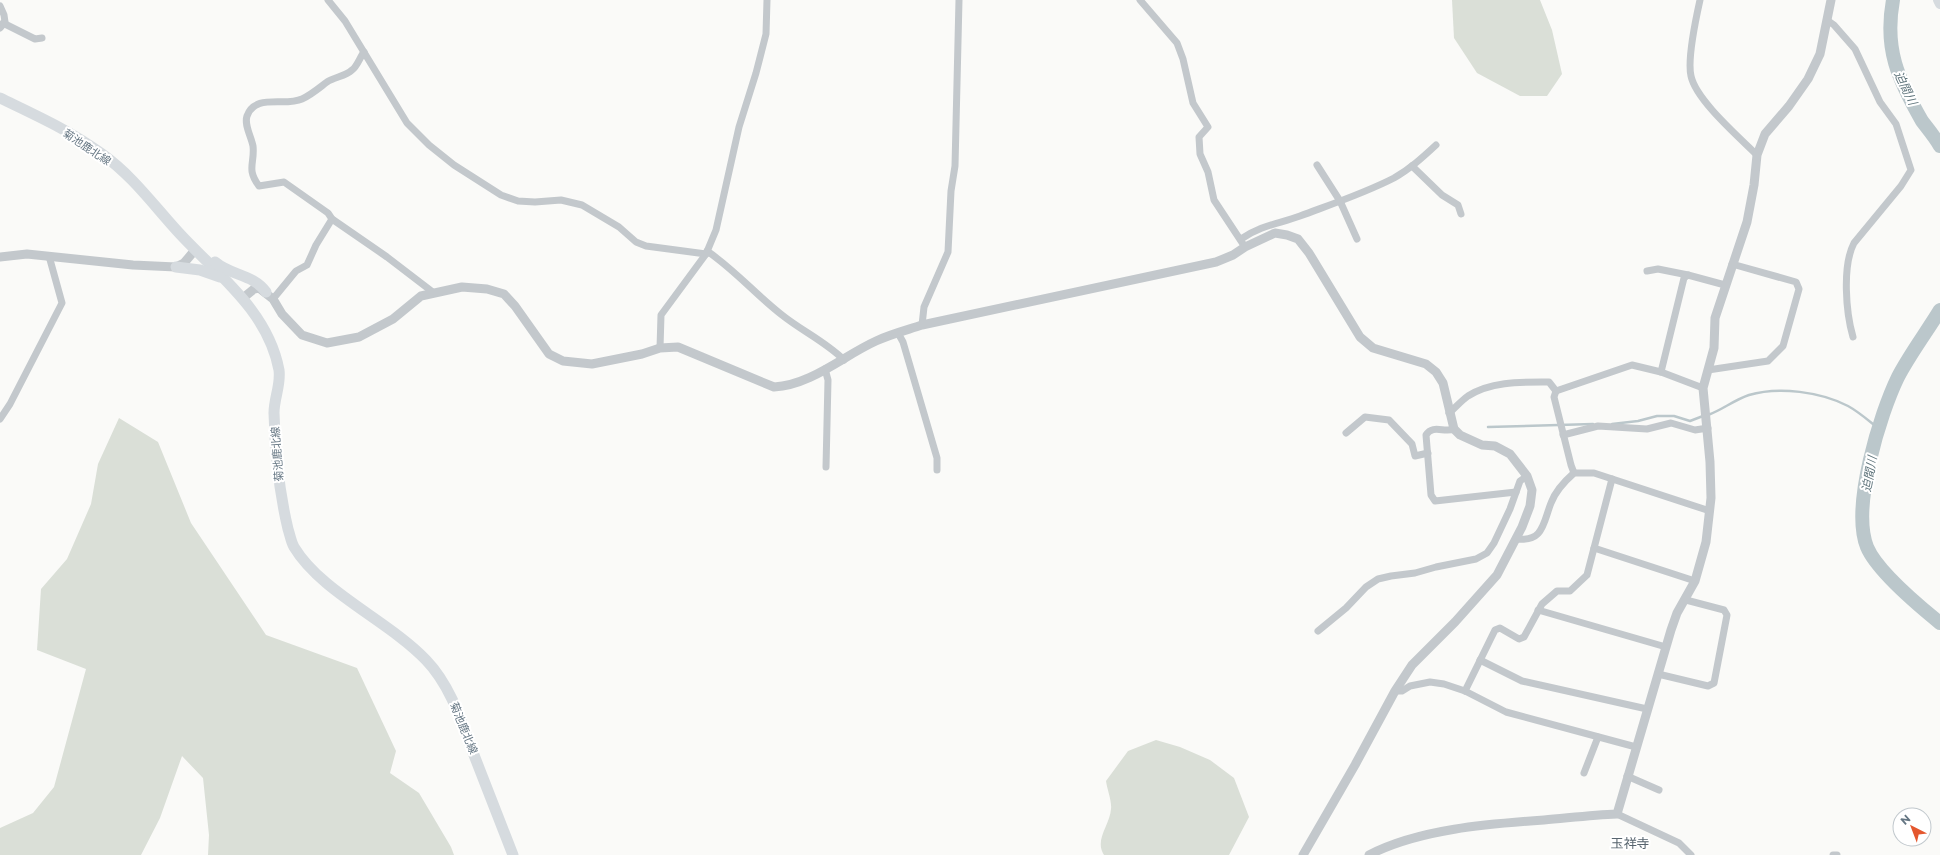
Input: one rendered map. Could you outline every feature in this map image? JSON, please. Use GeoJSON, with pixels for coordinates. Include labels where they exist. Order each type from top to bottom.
{"type":"FeatureCollection","features":[{"type":"Feature","properties":{"kind":"main road"},"geometry":{"type":"LineString","coordinates":[[1938,0],[1940,4]]}},
{"type":"Feature","properties":{"kind":"main road","name":"菊池鹿北線"},"geometry":{"type":"LineString","coordinates":[[0,98],[54,125],[102,154],[120,169],[192,246],[225,278],[260,320],[273,348],[279,371],[278,390],[274,410],[277,453],[281,501],[292,545],[309,567],[336,590],[403,639],[428,662],[452,699],[514,855]]}},
{"type":"Feature","properties":{"kind":"main road"},"geometry":{"type":"LineString","coordinates":[[192,246],[222,268],[254,280],[269,295]]}},
{"type":"Feature","properties":{"kind":"main road"},"geometry":{"type":"LineString","coordinates":[[176,267],[200,270],[225,278]]}},
{"type":"Feature","properties":{"kind":"street"},"geometry":{"type":"LineString","coordinates":[[328,0],[345,21],[408,123],[429,145],[454,165],[501,195],[518,201],[535,202],[561,200],[582,205],[618,227],[636,242],[646,246],[707,252],[728,267],[781,315],[835,350],[844,360]]}},
{"type":"Feature","properties":{"kind":"street"},"geometry":{"type":"LineString","coordinates":[[660,348],[661,315],[707,252],[716,230],[739,127],[756,73],[766,34],[767,0]]}},
{"type":"Feature","properties":{"kind":"street"},"geometry":{"type":"LineString","coordinates":[[922,325],[924,308],[948,252],[951,191],[955,166],[959,0]]}},
{"type":"Feature","properties":{"kind":"street"},"geometry":{"type":"LineString","coordinates":[[1140,0],[1177,43],[1183,59],[1193,103],[1208,127],[1199,137],[1200,154],[1208,172],[1214,200],[1243,243]]}},
{"type":"Feature","properties":{"kind":"street"},"geometry":{"type":"LineString","coordinates":[[1700,0],[1694,27],[1690,75],[1695,87],[1717,115],[1757,155]]}},
{"type":"Feature","properties":{"kind":"street"},"geometry":{"type":"LineString","coordinates":[[1616,814],[1677,613],[1686,600],[1695,581],[1706,542],[1710,511],[1710,462],[1704,388],[1714,348],[1715,318],[1747,222],[1754,185],[1757,155],[1765,134],[1789,106],[1808,79],[1820,54],[1831,0]]}},
{"type":"Feature","properties":{"kind":"street"},"geometry":{"type":"LineString","coordinates":[[0,6],[4,15],[2,26],[35,40],[42,38]]}},
{"type":"Feature","properties":{"kind":"street"},"geometry":{"type":"LineString","coordinates":[[1827,20],[1834,25],[1858,55],[1880,102],[1896,124],[1911,170],[1901,186],[1854,243],[1849,253],[1847,315],[1853,337]]}},
{"type":"Feature","properties":{"kind":"street"},"geometry":{"type":"LineString","coordinates":[[364,52],[353,70],[328,81],[303,99],[291,103],[264,102],[255,105],[248,114],[246,122],[253,147],[250,166],[253,178],[259,186],[284,182],[299,195],[308,198],[332,219],[388,257],[434,293]]}},
{"type":"Feature","properties":{"kind":"street"},"geometry":{"type":"LineString","coordinates":[[243,298],[254,289],[259,288],[269,295],[287,319],[302,335],[327,343],[336,343],[359,337],[393,319],[420,296],[462,287],[487,290],[504,294],[515,306],[549,354],[563,361],[580,364],[592,364],[642,354],[660,348],[678,347],[774,387],[785,386],[844,360],[876,341],[922,325],[1216,262],[1233,255],[1243,243],[1267,225],[1294,218],[1340,201],[1395,177],[1412,166],[1436,145]]}},
{"type":"Feature","properties":{"kind":"street"},"geometry":{"type":"LineString","coordinates":[[1317,165],[1340,201],[1357,239]]}},
{"type":"Feature","properties":{"kind":"street"},"geometry":{"type":"LineString","coordinates":[[1412,166],[1442,194],[1458,205],[1461,214]]}},
{"type":"Feature","properties":{"kind":"street"},"geometry":{"type":"LineString","coordinates":[[269,295],[296,271],[307,265],[316,245],[332,219]]}},
{"type":"Feature","properties":{"kind":"street"},"geometry":{"type":"LineString","coordinates":[[1243,243],[1275,233],[1298,239],[1309,253],[1360,338],[1373,348],[1426,364],[1436,372],[1444,384],[1448,398],[1449,413],[1454,429],[1460,435],[1482,445],[1495,446],[1510,454],[1527,476],[1532,490],[1530,506],[1516,539],[1497,575],[1412,666],[1395,690],[1355,765],[1303,855]]}},
{"type":"Feature","properties":{"kind":"street"},"geometry":{"type":"LineString","coordinates":[[0,257],[26,254],[134,265],[176,267],[184,263],[192,246]]}},
{"type":"Feature","properties":{"kind":"street"},"geometry":{"type":"LineString","coordinates":[[0,419],[10,404],[62,303],[49,256]]}},
{"type":"Feature","properties":{"kind":"street"},"geometry":{"type":"LineString","coordinates":[[1708,370],[1768,361],[1783,346],[1799,289],[1796,282],[1732,264]]}},
{"type":"Feature","properties":{"kind":"street"},"geometry":{"type":"LineString","coordinates":[[1647,270],[1658,269],[1725,285]]}},
{"type":"Feature","properties":{"kind":"street"},"geometry":{"type":"LineString","coordinates":[[1661,372],[1684,278],[1688,275]]}},
{"type":"Feature","properties":{"kind":"street"},"geometry":{"type":"LineString","coordinates":[[898,333],[903,342],[937,458],[937,470]]}},
{"type":"Feature","properties":{"kind":"street"},"geometry":{"type":"LineString","coordinates":[[1556,391],[1632,365],[1661,372],[1704,388]]}},
{"type":"Feature","properties":{"kind":"street"},"geometry":{"type":"LineString","coordinates":[[824,369],[828,380],[826,467]]}},
{"type":"Feature","properties":{"kind":"street"},"geometry":{"type":"LineString","coordinates":[[1449,413],[1466,397],[1500,384],[1549,382],[1556,391]]}},
{"type":"Feature","properties":{"kind":"street"},"geometry":{"type":"LineString","coordinates":[[1556,391],[1554,397],[1574,473]]}},
{"type":"Feature","properties":{"kind":"street"},"geometry":{"type":"LineString","coordinates":[[1346,433],[1364,417],[1389,420],[1412,444],[1415,456],[1428,453]]}},
{"type":"Feature","properties":{"kind":"street"},"geometry":{"type":"LineString","coordinates":[[1563,435],[1598,426],[1647,429],[1671,423],[1695,430],[1708,428]]}},
{"type":"Feature","properties":{"kind":"street"},"geometry":{"type":"LineString","coordinates":[[1454,429],[1448,431],[1435,428],[1426,434],[1431,495],[1435,500],[1516,492]]}},
{"type":"Feature","properties":{"kind":"street"},"geometry":{"type":"LineString","coordinates":[[1574,473],[1594,473],[1710,511]]}},
{"type":"Feature","properties":{"kind":"street"},"geometry":{"type":"LineString","coordinates":[[1516,539],[1532,538],[1541,532],[1551,501],[1574,473]]}},
{"type":"Feature","properties":{"kind":"street"},"geometry":{"type":"LineString","coordinates":[[1318,631],[1346,608],[1366,587],[1378,580],[1476,559],[1487,553],[1494,543],[1510,509],[1520,481],[1527,476]]}},
{"type":"Feature","properties":{"kind":"street"},"geometry":{"type":"LineString","coordinates":[[1465,691],[1495,630],[1500,628],[1519,639],[1524,636],[1542,604],[1557,591],[1570,591],[1587,575],[1612,479]]}},
{"type":"Feature","properties":{"kind":"street"},"geometry":{"type":"LineString","coordinates":[[1594,548],[1695,581]]}},
{"type":"Feature","properties":{"kind":"street"},"geometry":{"type":"LineString","coordinates":[[1658,674],[1708,686],[1714,683],[1727,615],[1724,610],[1686,600]]}},
{"type":"Feature","properties":{"kind":"street"},"geometry":{"type":"LineString","coordinates":[[1538,610],[1666,647]]}},
{"type":"Feature","properties":{"kind":"street"},"geometry":{"type":"LineString","coordinates":[[1480,660],[1522,680],[1647,709]]}},
{"type":"Feature","properties":{"kind":"street"},"geometry":{"type":"LineString","coordinates":[[1395,690],[1402,691],[1410,686],[1430,682],[1444,684],[1465,691],[1506,712],[1636,747]]}},
{"type":"Feature","properties":{"kind":"street"},"geometry":{"type":"LineString","coordinates":[[1584,773],[1598,737]]}},
{"type":"Feature","properties":{"kind":"street"},"geometry":{"type":"LineString","coordinates":[[1627,776],[1659,790]]}},
{"type":"Feature","properties":{"kind":"street"},"geometry":{"type":"LineString","coordinates":[[1369,855],[1381,849],[1441,832],[1480,826],[1616,814],[1679,843],[1691,855]]}},
{"type":"Feature","properties":{"kind":"shaded area"},"geometry":{"type":"Polygon","coordinates":[[[1452,0],[1540,0],[1552,30],[1562,74],[1547,96],[1520,96],[1477,73],[1454,38],[1452,0]]]}},
{"type":"Feature","properties":{"kind":"shaded area"},"geometry":{"type":"Polygon","coordinates":[[[119,418],[158,442],[191,523],[266,635],[357,668],[396,751],[390,773],[419,793],[451,847],[454,855],[208,855],[209,835],[203,778],[182,756],[160,818],[141,855],[0,855],[0,828],[33,813],[54,787],[86,669],[37,650],[41,589],[67,559],[91,504],[98,464],[119,418]]]}},
{"type":"Feature","properties":{"kind":"shaded area"},"geometry":{"type":"Polygon","coordinates":[[[1156,740],[1180,747],[1210,760],[1234,778],[1249,817],[1229,855],[1104,855],[1101,849],[1101,844],[1103,832],[1110,815],[1111,806],[1106,781],[1128,751],[1156,740]]]}},
{"type":"Feature","properties":{"kind":"waterway","name":"迫間川"},"geometry":{"type":"LineString","coordinates":[[1893,0],[1890,34],[1895,63],[1913,106],[1940,146]]}},
{"type":"Feature","properties":{"kind":"waterway","name":"迫間川"},"geometry":{"type":"LineString","coordinates":[[1940,310],[1903,368],[1891,393],[1883,414],[1870,461],[1865,485],[1863,509],[1863,530],[1867,547],[1872,556],[1899,588],[1940,623]]}},
{"type":"Feature","properties":{"kind":"waterway"},"geometry":{"type":"LineString","coordinates":[[1708,415],[1749,395],[1773,391],[1800,392],[1825,397],[1848,406],[1878,428]]}},
{"type":"Feature","properties":{"kind":"waterway"},"geometry":{"type":"LineString","coordinates":[[1612,424],[1638,421],[1657,416],[1674,416],[1690,421],[1703,416]]}},
{"type":"Feature","properties":{"kind":"waterway"},"geometry":{"type":"LineString","coordinates":[[1488,427],[1593,424]]}},
{"type":"Feature","properties":{"kind":"district","name":"玉祥寺"},"geometry":{"type":"Point","coordinates":[1630,843]}}]}
